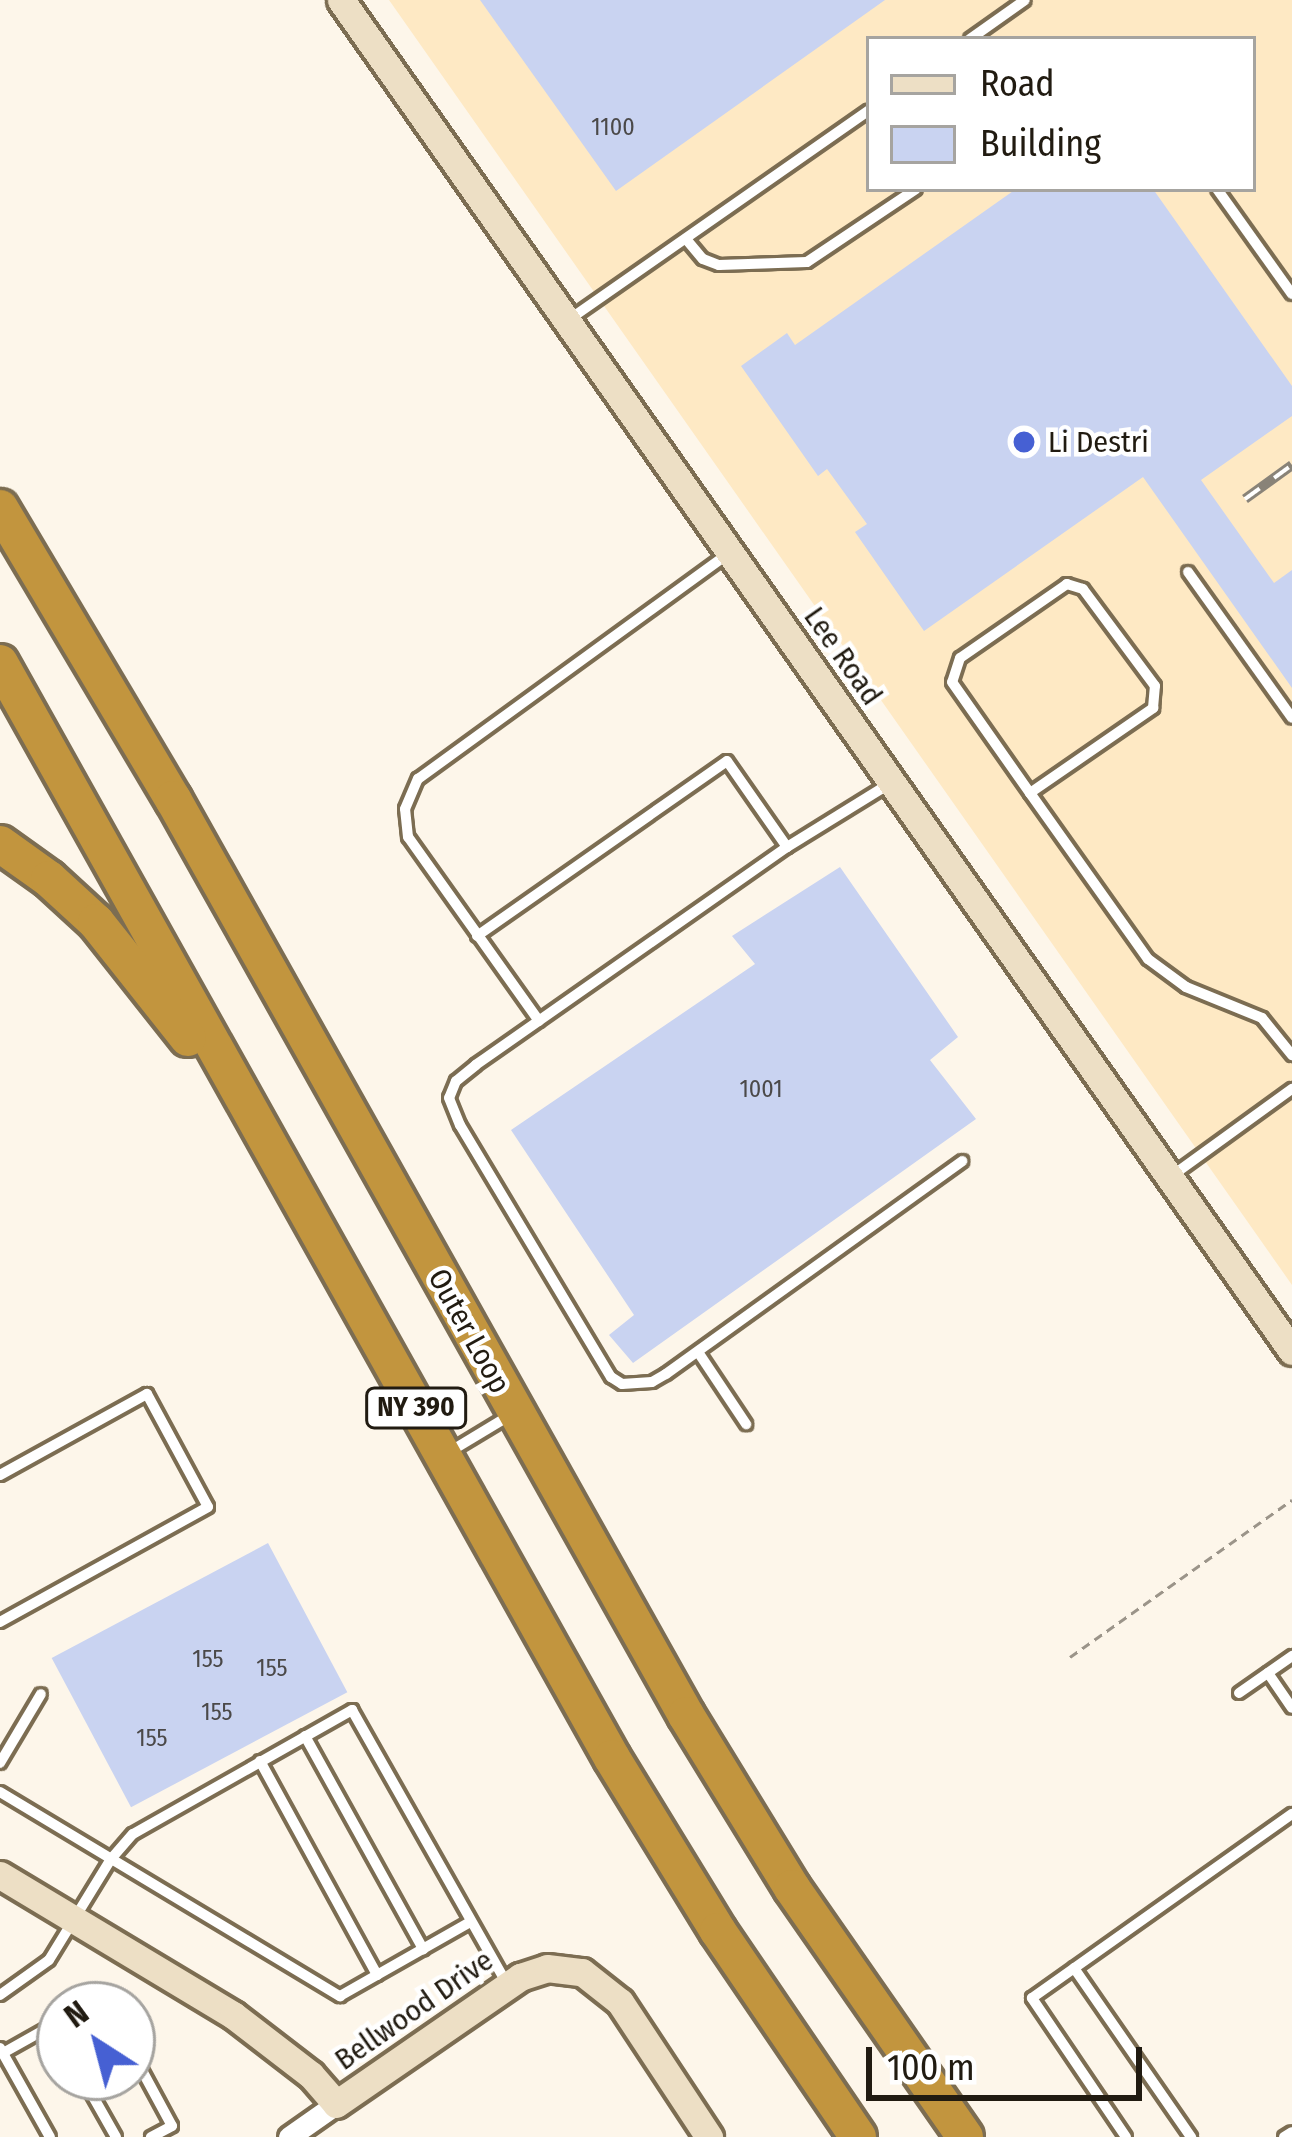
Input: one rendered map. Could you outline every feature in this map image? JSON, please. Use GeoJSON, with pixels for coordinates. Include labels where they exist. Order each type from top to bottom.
{"type":"FeatureCollection","features":[{"type":"Feature","properties":{"kind":"highway"},"geometry":{"type":"LineString","coordinates":[[0,490],[35,566]]}},
{"type":"Feature","properties":{"kind":"highway","name":"Outer Loop"},"geometry":{"type":"LineString","coordinates":[[0,508],[172,799],[515,1412],[756,1830],[965,2137]]}},
{"type":"Feature","properties":{"kind":"highway","name":"NY 390"},"geometry":{"type":"LineString","coordinates":[[0,663],[682,1874],[858,2137]]}},
{"type":"Feature","properties":{"kind":"highway"},"geometry":{"type":"LineString","coordinates":[[0,844],[61,889],[119,948],[290,1181]]}},
{"type":"Feature","properties":{"kind":"street","name":"Lee Road"},"geometry":{"type":"LineString","coordinates":[[340,0],[1170,1177],[1287,1332]]}},
{"type":"Feature","properties":{"kind":"street","name":"Bellwood Drive"},"geometry":{"type":"LineString","coordinates":[[0,1875],[232,2015],[311,2075],[336,2104],[507,1984],[554,1967],[575,1970],[602,1983],[709,2137]]}},
{"type":"Feature","properties":{"kind":"street"},"geometry":{"type":"LineString","coordinates":[[290,2137],[336,2104]]}},
{"type":"Feature","properties":{"kind":"lane"},"geometry":{"type":"LineString","coordinates":[[974,36],[1025,0]]}},
{"type":"Feature","properties":{"kind":"lane"},"geometry":{"type":"LineString","coordinates":[[567,321],[866,112]]}},
{"type":"Feature","properties":{"kind":"lane"},"geometry":{"type":"LineString","coordinates":[[686,239],[704,259],[719,265],[807,262],[912,192]]}},
{"type":"Feature","properties":{"kind":"lane"},"geometry":{"type":"LineString","coordinates":[[1219,192],[1292,294]]}},
{"type":"Feature","properties":{"kind":"lane"},"geometry":{"type":"LineString","coordinates":[[539,1021],[408,838],[405,808],[418,779],[730,553]]}},
{"type":"Feature","properties":{"kind":"lane"},"geometry":{"type":"LineString","coordinates":[[1189,572],[1292,718]]}},
{"type":"Feature","properties":{"kind":"lane"},"geometry":{"type":"LineString","coordinates":[[1030,793],[1153,708],[1155,686],[1083,589],[1067,584],[960,658],[952,682],[1030,793],[1148,959],[1186,987],[1262,1018],[1292,1055]]}},
{"type":"Feature","properties":{"kind":"lane"},"geometry":{"type":"LineString","coordinates":[[477,936],[727,761],[788,847]]}},
{"type":"Feature","properties":{"kind":"lane"},"geometry":{"type":"LineString","coordinates":[[892,782],[788,847],[539,1021],[456,1081],[449,1098],[460,1125],[610,1377],[622,1384],[652,1382],[698,1352],[962,1161]]}},
{"type":"Feature","properties":{"kind":"lane"},"geometry":{"type":"LineString","coordinates":[[1170,1177],[1292,1089]]}},
{"type":"Feature","properties":{"kind":"lane"},"geometry":{"type":"LineString","coordinates":[[698,1352],[746,1424]]}},
{"type":"Feature","properties":{"kind":"lane"},"geometry":{"type":"LineString","coordinates":[[0,1475],[146,1394],[208,1507],[0,1622]]}},
{"type":"Feature","properties":{"kind":"lane"},"geometry":{"type":"LineString","coordinates":[[443,1456],[515,1412]]}},
{"type":"Feature","properties":{"kind":"lane"},"geometry":{"type":"LineString","coordinates":[[1238,1693],[1292,1656]]}},
{"type":"Feature","properties":{"kind":"lane"},"geometry":{"type":"LineString","coordinates":[[1268,1673],[1292,1708]]}},
{"type":"Feature","properties":{"kind":"lane"},"geometry":{"type":"LineString","coordinates":[[0,1762],[40,1694]]}},
{"type":"Feature","properties":{"kind":"lane"},"geometry":{"type":"LineString","coordinates":[[0,1995],[41,1968],[111,1859],[141,1828],[352,1711],[507,1984]]}},
{"type":"Feature","properties":{"kind":"lane"},"geometry":{"type":"LineString","coordinates":[[305,1736],[423,1948]]}},
{"type":"Feature","properties":{"kind":"lane"},"geometry":{"type":"LineString","coordinates":[[260,1762],[377,1975]]}},
{"type":"Feature","properties":{"kind":"lane"},"geometry":{"type":"LineString","coordinates":[[0,1792],[340,1996],[470,1922]]}},
{"type":"Feature","properties":{"kind":"lane"},"geometry":{"type":"LineString","coordinates":[[1126,2137],[1032,1997],[1292,1814]]}},
{"type":"Feature","properties":{"kind":"lane"},"geometry":{"type":"LineString","coordinates":[[1074,1968],[1191,2137]]}},
{"type":"Feature","properties":{"kind":"lane"},"geometry":{"type":"LineString","coordinates":[[36,2033],[1,2051],[50,2137]]}},
{"type":"Feature","properties":{"kind":"lane"},"geometry":{"type":"LineString","coordinates":[[152,2137],[172,2126],[156,2096]]}},
{"type":"Feature","properties":{"kind":"lane"},"geometry":{"type":"LineString","coordinates":[[96,2101],[116,2137]]}},
{"type":"Feature","properties":{"kind":"lane"},"geometry":{"type":"LineString","coordinates":[[1284,2137],[1292,2132]]}},
{"type":"Feature","properties":{"kind":"path"},"geometry":{"type":"LineString","coordinates":[[1070,1658],[1292,1500]]}},
{"type":"Feature","properties":{"kind":"shaded area"},"geometry":{"type":"Polygon","coordinates":[[[389,0],[1292,0],[1292,1285],[389,0]]]}},
{"type":"Feature","properties":{"kind":"building"},"geometry":{"type":"Polygon","coordinates":[[[480,0],[885,0],[616,191],[480,0]]]}},
{"type":"Feature","properties":{"kind":"building","name":"Li Destri"},"geometry":{"type":"Polygon","coordinates":[[[1012,192],[1155,192],[1292,386],[1292,416],[1201,480],[1274,583],[1292,570],[1292,688],[1143,477],[924,631],[855,532],[867,524],[827,469],[818,476],[741,366],[787,333],[795,345],[1012,192]]]}},
{"type":"Feature","properties":{"kind":"building"},"geometry":{"type":"Polygon","coordinates":[[[840,867],[958,1037],[930,1060],[976,1119],[633,1363],[609,1335],[634,1315],[511,1130],[755,964],[732,936],[840,867]]]}},
{"type":"Feature","properties":{"kind":"building"},"geometry":{"type":"Polygon","coordinates":[[[268,1543],[347,1692],[131,1807],[52,1658],[268,1543]]]}},
{"type":"Feature","properties":{"kind":"railway"},"geometry":{"type":"LineString","coordinates":[[1245,499],[1292,465]]}},
{"type":"Feature","properties":{"kind":"place","name":"Li Destri"},"geometry":{"type":"Point","coordinates":[1024,442]}}]}
